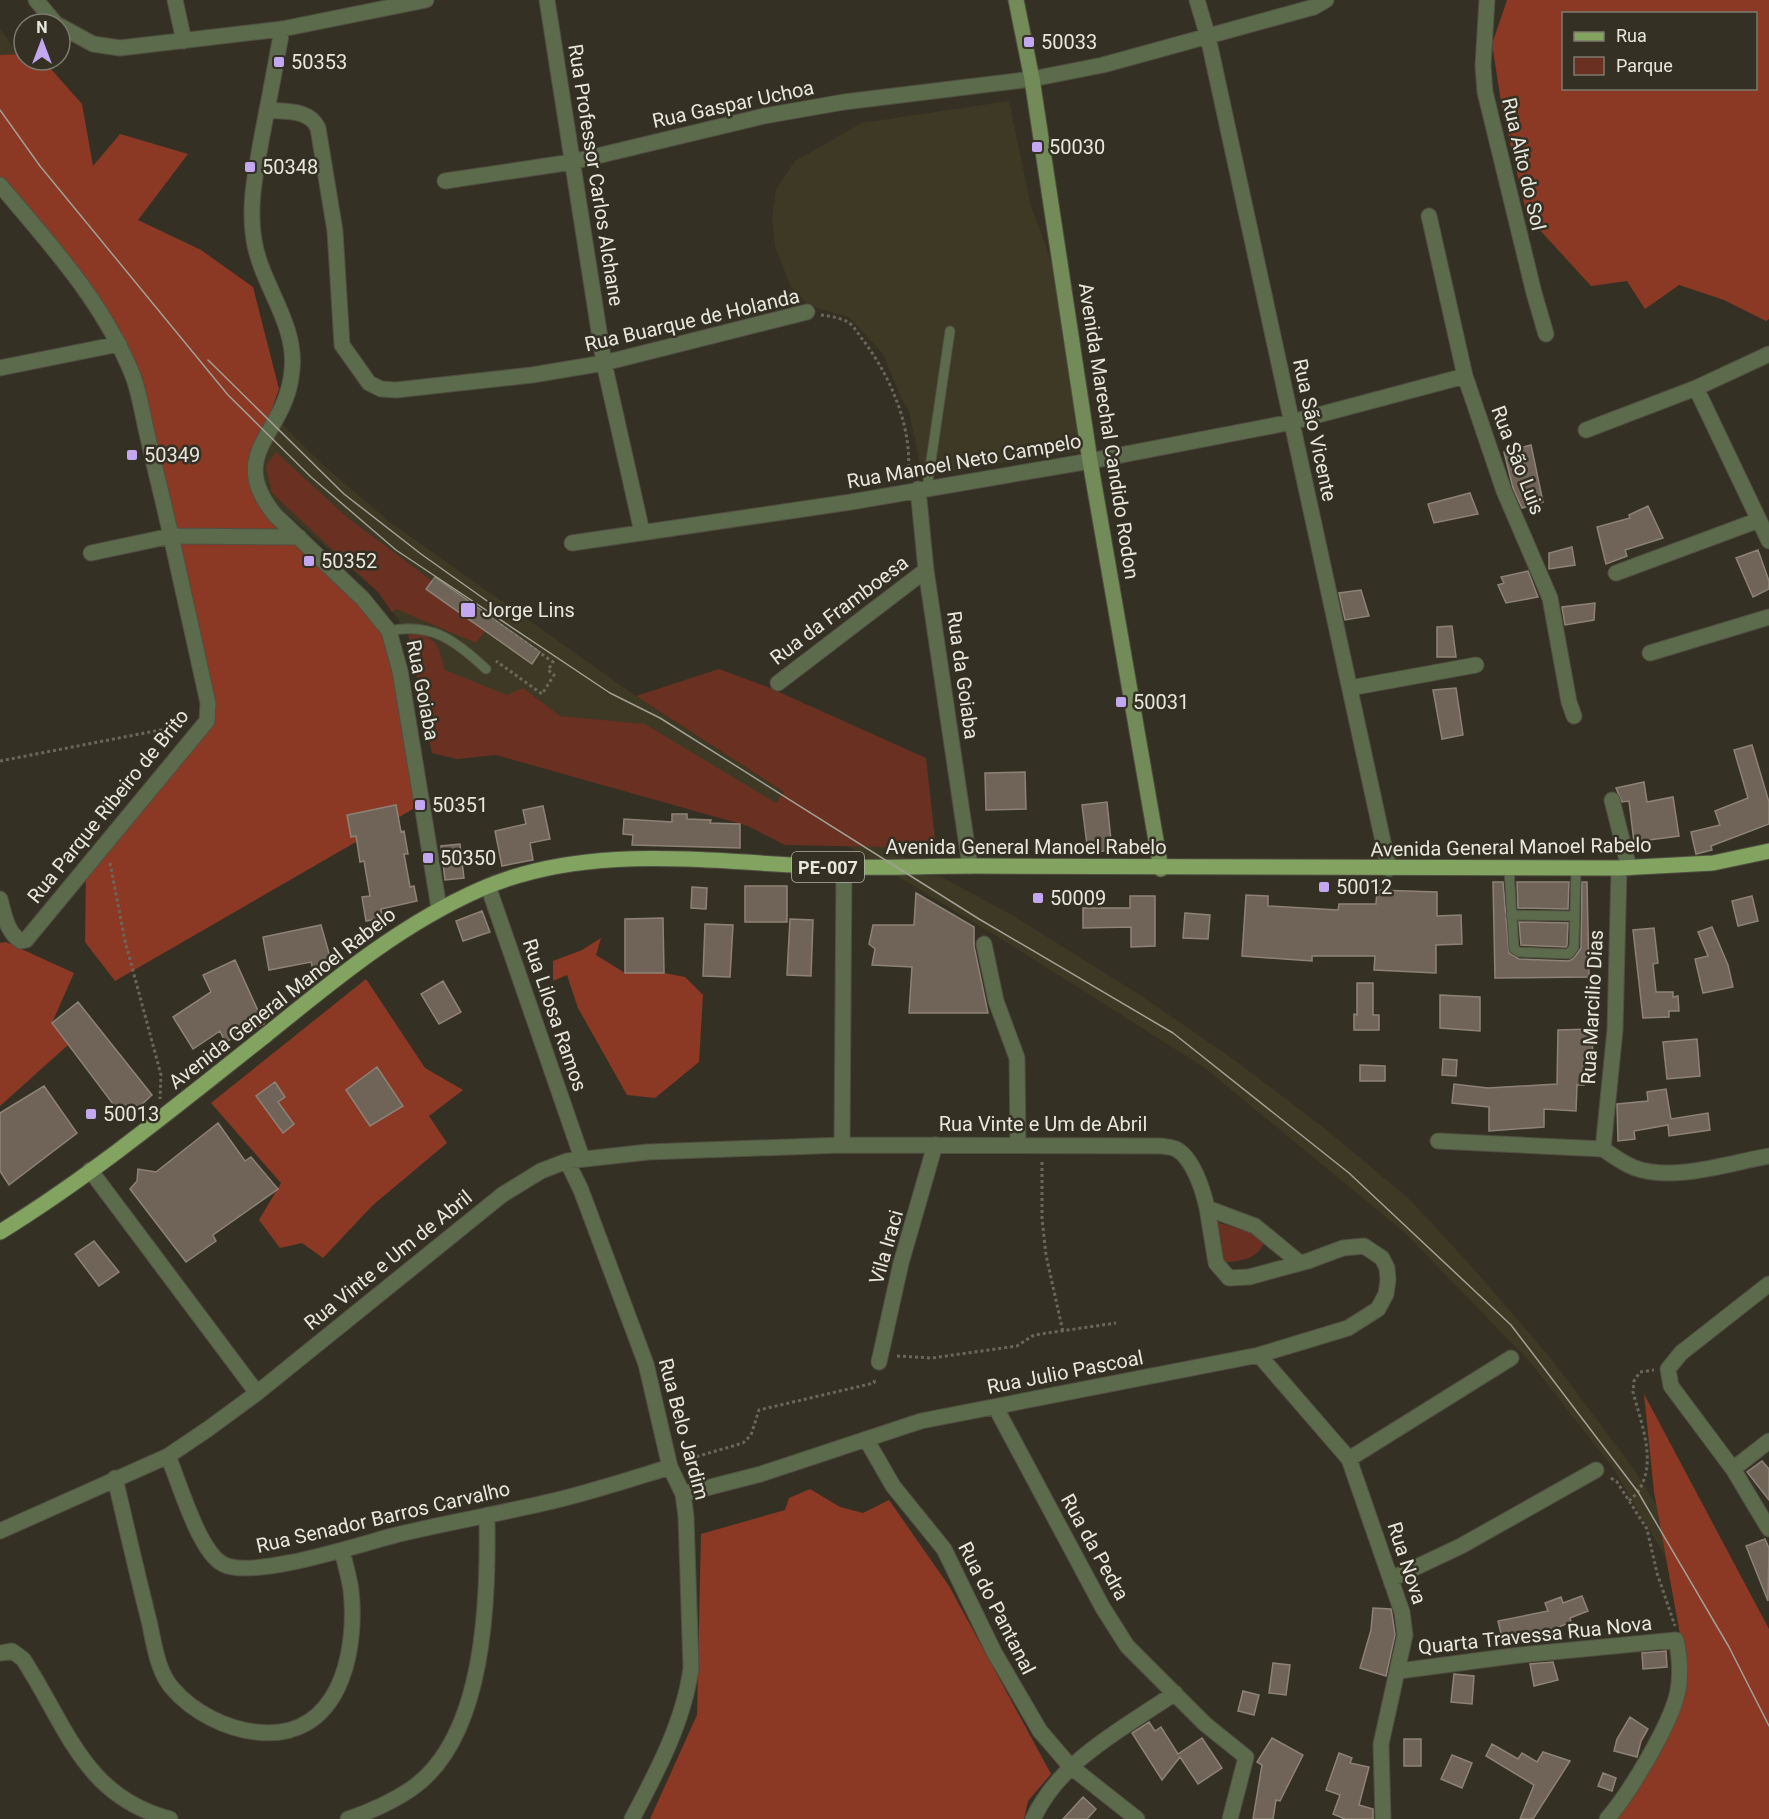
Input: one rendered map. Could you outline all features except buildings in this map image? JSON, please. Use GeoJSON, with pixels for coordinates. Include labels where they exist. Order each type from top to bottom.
{"type":"FeatureCollection","features":[{"type":"Feature","properties":{"kind":"main road","name":"Avenida General Manoel Rabelo"},"geometry":{"type":"LineString","coordinates":[[0,1232],[159,1120],[354,965],[439,908],[488,886],[575,863],[613,859],[844,867],[1624,868],[1713,863],[1769,851]]}},
{"type":"Feature","properties":{"kind":"street"},"geometry":{"type":"LineString","coordinates":[[36,0],[47,12]]}},
{"type":"Feature","properties":{"kind":"street"},"geometry":{"type":"LineString","coordinates":[[175,0],[184,41]]}},
{"type":"Feature","properties":{"kind":"street"},"geometry":{"type":"LineString","coordinates":[[72,33],[93,44],[120,48],[282,28],[426,0]]}},
{"type":"Feature","properties":{"kind":"street","name":"Rua Professor Carlos Alchane"},"geometry":{"type":"LineString","coordinates":[[547,0],[604,363],[642,532]]}},
{"type":"Feature","properties":{"kind":"street","name":"Avenida Marechal Candido Rodon"},"geometry":{"type":"LineString","coordinates":[[1016,0],[1032,79],[1090,461],[1161,869]]}},
{"type":"Feature","properties":{"kind":"street","name":"Rua São Vicente"},"geometry":{"type":"LineString","coordinates":[[1197,0],[1208,36],[1389,869]]}},
{"type":"Feature","properties":{"kind":"street","name":"Rua Gaspar Uchoa"},"geometry":{"type":"LineString","coordinates":[[445,181],[572,162],[764,116],[874,97],[1032,79],[1150,54],[1314,7],[1326,0]]}},
{"type":"Feature","properties":{"kind":"street","name":"Rua Alto do Sol"},"geometry":{"type":"LineString","coordinates":[[1487,0],[1483,66],[1485,92],[1546,334]]}},
{"type":"Feature","properties":{"kind":"street"},"geometry":{"type":"LineString","coordinates":[[267,110],[282,28]]}},
{"type":"Feature","properties":{"kind":"street","name":"Rua Buarque de Holanda"},"geometry":{"type":"LineString","coordinates":[[267,110],[306,114],[314,119],[318,128],[335,231],[342,345],[369,383],[381,389],[396,390],[532,375],[604,363],[807,312]]}},
{"type":"Feature","properties":{"kind":"street","name":"Rua Goiaba"},"geometry":{"type":"LineString","coordinates":[[267,110],[253,186],[250,217],[254,243],[262,268],[289,332],[293,368],[290,393],[254,460],[254,478],[263,500],[363,599],[389,631],[400,671],[439,908]]}},
{"type":"Feature","properties":{"kind":"street","name":"Rua Parque Ribeiro de Brito"},"geometry":{"type":"LineString","coordinates":[[0,185],[62,258],[119,344],[134,378],[208,703],[207,721],[26,940],[21,941],[10,931],[0,899]]}},
{"type":"Feature","properties":{"kind":"street","name":"Rua São Luis"},"geometry":{"type":"LineString","coordinates":[[1429,216],[1465,376],[1504,491],[1550,598],[1563,673],[1574,716]]}},
{"type":"Feature","properties":{"kind":"street"},"geometry":{"type":"LineString","coordinates":[[0,368],[119,344]]}},
{"type":"Feature","properties":{"kind":"street"},"geometry":{"type":"LineString","coordinates":[[1586,430],[1696,388],[1769,354]]}},
{"type":"Feature","properties":{"kind":"street","name":"Rua Manoel Neto Campelo"},"geometry":{"type":"LineString","coordinates":[[572,543],[784,512],[1090,461],[1292,422],[1465,376]]}},
{"type":"Feature","properties":{"kind":"street"},"geometry":{"type":"LineString","coordinates":[[1696,388],[1769,541]]}},
{"type":"Feature","properties":{"kind":"street","name":"Rua da Goiaba"},"geometry":{"type":"LineString","coordinates":[[917,490],[926,570],[970,866]]}},
{"type":"Feature","properties":{"kind":"street"},"geometry":{"type":"LineString","coordinates":[[1616,573],[1759,520]]}},
{"type":"Feature","properties":{"kind":"street"},"geometry":{"type":"LineString","coordinates":[[91,553],[171,536],[299,537]]}},
{"type":"Feature","properties":{"kind":"street","name":"Rua da Framboesa"},"geometry":{"type":"LineString","coordinates":[[777,683],[926,570]]}},
{"type":"Feature","properties":{"kind":"street"},"geometry":{"type":"LineString","coordinates":[[1650,653],[1769,618]]}},
{"type":"Feature","properties":{"kind":"street"},"geometry":{"type":"LineString","coordinates":[[1350,688],[1476,665]]}},
{"type":"Feature","properties":{"kind":"street"},"geometry":{"type":"LineString","coordinates":[[1612,800],[1624,868]]}},
{"type":"Feature","properties":{"kind":"street"},"geometry":{"type":"LineString","coordinates":[[842,1145],[844,867]]}},
{"type":"Feature","properties":{"kind":"street","name":"Rua Marcilio Dias"},"geometry":{"type":"LineString","coordinates":[[1603,1149],[1615,1030],[1624,868]]}},
{"type":"Feature","properties":{"kind":"street","name":"Rua Lilosa Ramos"},"geometry":{"type":"LineString","coordinates":[[488,886],[575,1160]]}},
{"type":"Feature","properties":{"kind":"street"},"geometry":{"type":"LineString","coordinates":[[984,944],[996,1001],[1017,1058],[1018,1145]]}},
{"type":"Feature","properties":{"kind":"street"},"geometry":{"type":"LineString","coordinates":[[1438,1141],[1603,1149],[1633,1168],[1654,1173],[1676,1173],[1769,1156]]}},
{"type":"Feature","properties":{"kind":"street","name":"Rua Vinte e Um de Abril"},"geometry":{"type":"LineString","coordinates":[[0,1531],[168,1456],[257,1393],[502,1195],[541,1171],[575,1160],[648,1152],[842,1145],[1162,1146],[1176,1149],[1191,1166],[1204,1195],[1216,1263],[1229,1278],[1249,1277],[1343,1248],[1364,1246]]}},
{"type":"Feature","properties":{"kind":"street","name":"Vila Iraci"},"geometry":{"type":"LineString","coordinates":[[880,1358],[901,1263],[935,1145]]}},
{"type":"Feature","properties":{"kind":"street","name":"Rua Belo Jardim"},"geometry":{"type":"LineString","coordinates":[[575,1160],[581,1190],[638,1342],[670,1467],[683,1494],[690,1680],[675,1729],[632,1819]]}},
{"type":"Feature","properties":{"kind":"street"},"geometry":{"type":"LineString","coordinates":[[90,1170],[257,1393]]}},
{"type":"Feature","properties":{"kind":"street"},"geometry":{"type":"LineString","coordinates":[[1207,1208],[1256,1226],[1300,1263]]}},
{"type":"Feature","properties":{"kind":"street","name":"Rua Julio Pascoal"},"geometry":{"type":"LineString","coordinates":[[683,1494],[761,1474],[921,1421],[1259,1355],[1348,1328],[1378,1309],[1386,1294],[1387,1268],[1382,1258],[1364,1246]]}},
{"type":"Feature","properties":{"kind":"street"},"geometry":{"type":"LineString","coordinates":[[1769,1284],[1681,1353],[1668,1369],[1671,1386],[1733,1469],[1769,1529]]}},
{"type":"Feature","properties":{"kind":"street","name":"Rua Nova"},"geometry":{"type":"LineString","coordinates":[[1259,1355],[1349,1458],[1402,1612],[1405,1635],[1399,1671],[1391,1689],[1380,1744],[1383,1819]]}},
{"type":"Feature","properties":{"kind":"street"},"geometry":{"type":"LineString","coordinates":[[1349,1458],[1511,1358]]}},
{"type":"Feature","properties":{"kind":"street","name":"Rua da Pedra"},"geometry":{"type":"LineString","coordinates":[[996,1408],[1109,1617],[1139,1659],[1205,1724],[1246,1757],[1230,1819]]}},
{"type":"Feature","properties":{"kind":"street","name":"Rua do Pantanal"},"geometry":{"type":"LineString","coordinates":[[866,1439],[893,1486],[944,1549],[1021,1701],[1040,1731],[1070,1766]]}},
{"type":"Feature","properties":{"kind":"street"},"geometry":{"type":"LineString","coordinates":[[1733,1469],[1769,1441]]}},
{"type":"Feature","properties":{"kind":"street","name":"Rua Senador Barros Carvalho"},"geometry":{"type":"LineString","coordinates":[[168,1456],[204,1542],[215,1559],[225,1566],[250,1568],[342,1550],[560,1499],[670,1467]]}},
{"type":"Feature","properties":{"kind":"street"},"geometry":{"type":"LineString","coordinates":[[1391,1579],[1461,1546],[1596,1470]]}},
{"type":"Feature","properties":{"kind":"street"},"geometry":{"type":"LineString","coordinates":[[115,1478],[158,1659],[171,1688],[199,1712],[238,1730],[277,1735],[286,1732],[312,1721],[333,1698],[344,1673],[352,1622],[351,1589],[342,1550]]}},
{"type":"Feature","properties":{"kind":"street"},"geometry":{"type":"LineString","coordinates":[[348,1819],[366,1813],[412,1789],[430,1771],[460,1725],[473,1685],[487,1594],[487,1515]]}},
{"type":"Feature","properties":{"kind":"street"},"geometry":{"type":"LineString","coordinates":[[1607,1819],[1631,1787],[1671,1713],[1677,1694],[1676,1640]]}},
{"type":"Feature","properties":{"kind":"street","name":"Quarta Travessa Rua Nova"},"geometry":{"type":"LineString","coordinates":[[1399,1671],[1520,1655],[1676,1640]]}},
{"type":"Feature","properties":{"kind":"street"},"geometry":{"type":"LineString","coordinates":[[0,1653],[12,1651],[22,1659],[90,1772],[117,1796],[134,1807],[170,1819]]}},
{"type":"Feature","properties":{"kind":"street"},"geometry":{"type":"LineString","coordinates":[[1033,1819],[1039,1806],[1070,1766],[1175,1693]]}},
{"type":"Feature","properties":{"kind":"street"},"geometry":{"type":"LineString","coordinates":[[1070,1766],[1137,1819]]}},
{"type":"Feature","properties":{"kind":"lane"},"geometry":{"type":"LineString","coordinates":[[917,490],[950,331]]}},
{"type":"Feature","properties":{"kind":"lane"},"geometry":{"type":"LineString","coordinates":[[389,631],[413,627],[443,636],[486,669]]}},
{"type":"Feature","properties":{"kind":"lane"},"geometry":{"type":"LineString","coordinates":[[1509,868],[1515,951],[1569,954],[1574,946],[1576,868]]}},
{"type":"Feature","properties":{"kind":"lane"},"geometry":{"type":"LineString","coordinates":[[1511,915],[1575,916]]}},
{"type":"Feature","properties":{"kind":"path","name":"Rua Buarque de Holanda"},"geometry":{"type":"LineString","coordinates":[[807,312],[850,323],[872,352],[887,379],[904,424],[917,490]]}},
{"type":"Feature","properties":{"kind":"path"},"geometry":{"type":"LineString","coordinates":[[434,579],[553,662],[548,670],[554,675],[542,694],[537,691]]}},
{"type":"Feature","properties":{"kind":"path"},"geometry":{"type":"LineString","coordinates":[[0,761],[207,721]]}},
{"type":"Feature","properties":{"kind":"path"},"geometry":{"type":"LineString","coordinates":[[106,843],[125,941],[162,1075],[159,1120]]}},
{"type":"Feature","properties":{"kind":"path"},"geometry":{"type":"LineString","coordinates":[[1042,1145],[1042,1219],[1046,1255],[1063,1332]]}},
{"type":"Feature","properties":{"kind":"path"},"geometry":{"type":"LineString","coordinates":[[670,1467],[698,1455],[743,1443],[751,1435],[759,1410],[874,1383],[880,1358],[932,1358],[978,1352],[1017,1346],[1034,1335],[1116,1323]]}},
{"type":"Feature","properties":{"kind":"path"},"geometry":{"type":"LineString","coordinates":[[1629,1501],[1643,1487],[1648,1474],[1648,1458],[1633,1392],[1634,1381],[1645,1370],[1668,1369]]}},
{"type":"Feature","properties":{"kind":"path"},"geometry":{"type":"LineString","coordinates":[[1596,1470],[1617,1482],[1647,1529],[1657,1573],[1677,1634],[1676,1640]]}},
{"type":"Feature","properties":{"kind":"shaded area"},"geometry":{"type":"Polygon","coordinates":[[[1507,0],[1769,0],[1769,319],[1766,321],[1724,300],[1679,285],[1645,309],[1627,281],[1591,286],[1527,216],[1502,108],[1492,44],[1507,0]]]}},
{"type":"Feature","properties":{"kind":"shaded area"},"geometry":{"type":"Polygon","coordinates":[[[0,29],[12,46],[12,72],[31,72],[75,133],[69,193],[206,349],[324,466],[391,523],[636,696],[784,792],[1012,915],[1140,995],[1233,1059],[1323,1127],[1408,1198],[1473,1268],[1553,1361],[1633,1468],[1686,1551],[1679,1580],[1613,1468],[1530,1362],[1404,1232],[1205,1068],[1016,948],[823,831],[496,755],[457,759],[432,753],[408,633],[378,592],[276,504],[159,394],[0,159],[0,29]]]}},
{"type":"Feature","properties":{"kind":"shaded area"},"geometry":{"type":"Polygon","coordinates":[[[12,54],[12,72],[54,72],[82,104],[93,166],[120,134],[188,154],[138,220],[201,250],[253,287],[279,389],[254,460],[275,515],[381,620],[420,805],[115,981],[85,942],[86,867],[207,721],[125,359],[0,180],[0,55],[12,54]]]}},
{"type":"Feature","properties":{"kind":"shaded area"},"geometry":{"type":"Polygon","coordinates":[[[1009,101],[1031,206],[1057,277],[1083,451],[913,476],[913,464],[920,464],[909,411],[883,354],[849,317],[810,306],[791,287],[775,247],[772,217],[776,189],[795,161],[862,123],[1009,101]]]}},
{"type":"Feature","properties":{"kind":"shaded area"},"geometry":{"type":"Polygon","coordinates":[[[601,938],[596,955],[625,973],[664,973],[685,977],[703,995],[699,1062],[655,1098],[627,1095],[578,1008],[567,975],[553,981],[553,961],[582,950],[601,938]]]}},
{"type":"Feature","properties":{"kind":"shaded area"},"geometry":{"type":"Polygon","coordinates":[[[6,942],[74,973],[52,1023],[68,1045],[0,1106],[0,943],[6,942]]]}},
{"type":"Feature","properties":{"kind":"shaded area"},"geometry":{"type":"Polygon","coordinates":[[[366,979],[425,1068],[463,1090],[429,1116],[447,1143],[373,1205],[323,1258],[302,1243],[280,1248],[259,1220],[281,1183],[211,1103],[366,979]]]}},
{"type":"Feature","properties":{"kind":"shaded area"},"geometry":{"type":"Polygon","coordinates":[[[1644,1394],[1769,1629],[1769,1819],[1613,1819],[1686,1667],[1654,1492],[1644,1394]]]}},
{"type":"Feature","properties":{"kind":"shaded area"},"geometry":{"type":"Polygon","coordinates":[[[810,1489],[840,1507],[863,1513],[889,1500],[949,1586],[1051,1774],[1028,1801],[1024,1819],[650,1819],[697,1715],[701,1534],[785,1510],[789,1498],[810,1489]]]}},
{"type":"Feature","properties":{"kind":"green space"},"geometry":{"type":"Polygon","coordinates":[[[276,452],[348,518],[432,581],[485,631],[476,643],[396,609],[392,612],[378,592],[272,493],[266,466],[276,452]]]}},
{"type":"Feature","properties":{"kind":"green space"},"geometry":{"type":"Polygon","coordinates":[[[414,631],[434,641],[439,649],[445,670],[507,695],[523,688],[560,716],[645,724],[776,803],[784,792],[636,696],[719,669],[770,688],[926,758],[936,848],[785,845],[748,826],[496,755],[457,759],[432,753],[408,633],[414,631]]]}},
{"type":"Feature","properties":{"kind":"green space"},"geometry":{"type":"Polygon","coordinates":[[[1213,1221],[1256,1234],[1264,1241],[1262,1247],[1247,1259],[1219,1262],[1213,1221]]]}},
{"type":"Feature","properties":{"kind":"tram line"},"geometry":{"type":"LineString","coordinates":[[0,110],[40,166],[228,395],[311,477],[396,550],[610,693],[660,718],[979,919],[1173,1033],[1349,1173],[1511,1325],[1638,1492],[1729,1647],[1769,1726]]}},
{"type":"Feature","properties":{"kind":"tram line"},"geometry":{"type":"LineString","coordinates":[[208,360],[344,494],[421,554],[504,613]]}},
{"type":"Feature","properties":{"kind":"place","name":"50033"},"geometry":{"type":"Point","coordinates":[1029,42]}},
{"type":"Feature","properties":{"kind":"place","name":"50353"},"geometry":{"type":"Point","coordinates":[279,62]}},
{"type":"Feature","properties":{"kind":"place","name":"50030"},"geometry":{"type":"Point","coordinates":[1037,147]}},
{"type":"Feature","properties":{"kind":"place","name":"50348"},"geometry":{"type":"Point","coordinates":[250,167]}},
{"type":"Feature","properties":{"kind":"place","name":"50349"},"geometry":{"type":"Point","coordinates":[132,455]}},
{"type":"Feature","properties":{"kind":"place","name":"50352"},"geometry":{"type":"Point","coordinates":[309,561]}},
{"type":"Feature","properties":{"kind":"place","name":"Jorge Lins"},"geometry":{"type":"Point","coordinates":[468,610]}},
{"type":"Feature","properties":{"kind":"place","name":"50031"},"geometry":{"type":"Point","coordinates":[1121,702]}},
{"type":"Feature","properties":{"kind":"place","name":"50351"},"geometry":{"type":"Point","coordinates":[420,805]}},
{"type":"Feature","properties":{"kind":"place","name":"50350"},"geometry":{"type":"Point","coordinates":[428,858]}},
{"type":"Feature","properties":{"kind":"place","name":"50012"},"geometry":{"type":"Point","coordinates":[1324,887]}},
{"type":"Feature","properties":{"kind":"place","name":"50009"},"geometry":{"type":"Point","coordinates":[1038,898]}},
{"type":"Feature","properties":{"kind":"place","name":"50013"},"geometry":{"type":"Point","coordinates":[91,1114]}}]}
